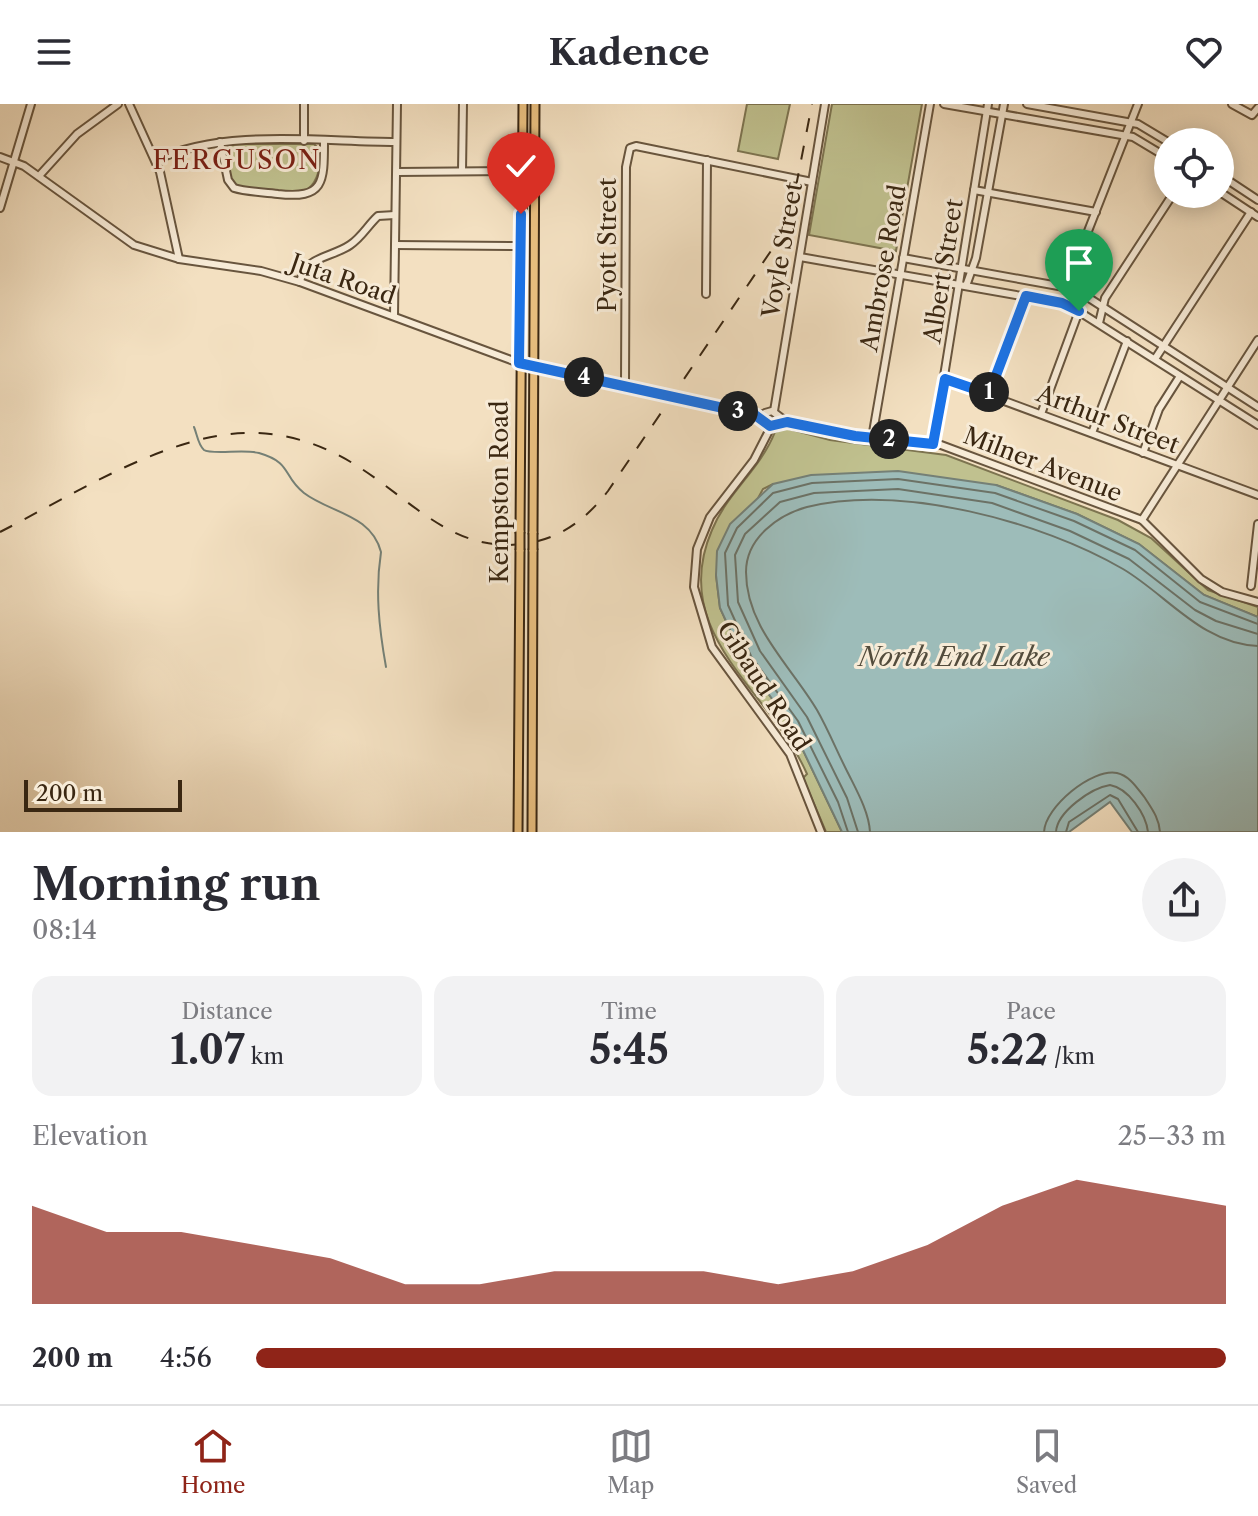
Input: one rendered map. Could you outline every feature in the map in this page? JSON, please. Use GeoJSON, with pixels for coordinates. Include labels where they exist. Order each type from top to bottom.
{"type":"FeatureCollection","features":[{"type":"Feature","properties":{"kind":"main road","name":"Kempston Road"},"geometry":{"type":"LineString","coordinates":[[518,832],[523,104]]}},
{"type":"Feature","properties":{"kind":"main road","name":"Kempston Road"},"geometry":{"type":"LineString","coordinates":[[532,832],[535,104]]}},
{"type":"Feature","properties":{"kind":"street"},"geometry":{"type":"LineString","coordinates":[[0,208],[31,104]]}},
{"type":"Feature","properties":{"kind":"street"},"geometry":{"type":"LineString","coordinates":[[39,176],[67,143],[118,104]]}},
{"type":"Feature","properties":{"kind":"street"},"geometry":{"type":"LineString","coordinates":[[129,104],[156,160],[179,259]]}},
{"type":"Feature","properties":{"kind":"street"},"geometry":{"type":"LineString","coordinates":[[304,104],[304,141]]}},
{"type":"Feature","properties":{"kind":"street"},"geometry":{"type":"LineString","coordinates":[[394,316],[397,104]]}},
{"type":"Feature","properties":{"kind":"street"},"geometry":{"type":"LineString","coordinates":[[462,171],[463,104]]}},
{"type":"Feature","properties":{"kind":"street","name":"Voyle Street"},"geometry":{"type":"LineString","coordinates":[[770,420],[825,104]]}},
{"type":"Feature","properties":{"kind":"street","name":"Ambrose Road"},"geometry":{"type":"LineString","coordinates":[[872,438],[930,104]]}},
{"type":"Feature","properties":{"kind":"street"},"geometry":{"type":"LineString","coordinates":[[944,104],[987,108],[1002,115],[1126,135],[1154,150]]}},
{"type":"Feature","properties":{"kind":"street","name":"Albert Street"},"geometry":{"type":"LineString","coordinates":[[966,270],[976,258],[1004,104]]}},
{"type":"Feature","properties":{"kind":"street"},"geometry":{"type":"LineString","coordinates":[[1027,104],[1131,122],[1154,134]]}},
{"type":"Feature","properties":{"kind":"street"},"geometry":{"type":"LineString","coordinates":[[1066,287],[1138,104]]}},
{"type":"Feature","properties":{"kind":"street"},"geometry":{"type":"LineString","coordinates":[[1232,104],[1252,115],[1258,108]]}},
{"type":"Feature","properties":{"kind":"street","name":"Albert Street"},"geometry":{"type":"LineString","coordinates":[[933,444],[964,285],[987,108]]}},
{"type":"Feature","properties":{"kind":"street"},"geometry":{"type":"LineString","coordinates":[[156,160],[183,149],[220,142],[396,142]]}},
{"type":"Feature","properties":{"kind":"street"},"geometry":{"type":"LineString","coordinates":[[220,142],[228,180],[234,188],[299,196],[311,193],[322,180],[324,142]]}},
{"type":"Feature","properties":{"kind":"street","name":"Pyott Street"},"geometry":{"type":"LineString","coordinates":[[625,385],[626,154],[636,146],[812,182]]}},
{"type":"Feature","properties":{"kind":"street","name":"Juta Road"},"geometry":{"type":"LineString","coordinates":[[0,157],[14,161],[39,176],[134,245],[179,259],[261,271],[300,282],[470,347],[534,366]]}},
{"type":"Feature","properties":{"kind":"street"},"geometry":{"type":"LineString","coordinates":[[706,294],[707,160]]}},
{"type":"Feature","properties":{"kind":"street"},"geometry":{"type":"LineString","coordinates":[[397,172],[522,171]]}},
{"type":"Feature","properties":{"kind":"street"},"geometry":{"type":"LineString","coordinates":[[1234,184],[1258,200]]}},
{"type":"Feature","properties":{"kind":"street"},"geometry":{"type":"LineString","coordinates":[[974,190],[1096,212]]}},
{"type":"Feature","properties":{"kind":"street"},"geometry":{"type":"LineString","coordinates":[[1234,201],[1258,217]]}},
{"type":"Feature","properties":{"kind":"street"},"geometry":{"type":"LineString","coordinates":[[1099,323],[1103,306],[1164,208]]}},
{"type":"Feature","properties":{"kind":"street"},"geometry":{"type":"LineString","coordinates":[[1155,359],[1251,212]]}},
{"type":"Feature","properties":{"kind":"street"},"geometry":{"type":"LineString","coordinates":[[300,282],[305,268],[312,262],[350,245],[378,216],[395,215]]}},
{"type":"Feature","properties":{"kind":"street"},"geometry":{"type":"LineString","coordinates":[[395,245],[520,246]]}},
{"type":"Feature","properties":{"kind":"street"},"geometry":{"type":"LineString","coordinates":[[800,257],[1062,303],[1099,323],[1258,425]]}},
{"type":"Feature","properties":{"kind":"street"},"geometry":{"type":"LineString","coordinates":[[903,258],[1066,287],[1103,306],[1258,407]]}},
{"type":"Feature","properties":{"kind":"street"},"geometry":{"type":"LineString","coordinates":[[1041,299],[1045,284]]}},
{"type":"Feature","properties":{"kind":"street"},"geometry":{"type":"LineString","coordinates":[[989,394],[1026,296]]}},
{"type":"Feature","properties":{"kind":"street"},"geometry":{"type":"LineString","coordinates":[[1041,414],[1079,311]]}},
{"type":"Feature","properties":{"kind":"street"},"geometry":{"type":"LineString","coordinates":[[1142,520],[1258,340]]}},
{"type":"Feature","properties":{"kind":"street"},"geometry":{"type":"LineString","coordinates":[[1092,433],[1127,341]]}},
{"type":"Feature","properties":{"kind":"street","name":"Milner Avenue"},"geometry":{"type":"LineString","coordinates":[[534,366],[770,420],[872,438],[933,444],[1142,520],[1201,579],[1222,592],[1258,602]]}},
{"type":"Feature","properties":{"kind":"street"},"geometry":{"type":"LineString","coordinates":[[1143,453],[1159,409],[1180,376]]}},
{"type":"Feature","properties":{"kind":"street","name":"Arthur Street"},"geometry":{"type":"LineString","coordinates":[[945,379],[1258,495]]}},
{"type":"Feature","properties":{"kind":"street","name":"Gibaud Road"},"geometry":{"type":"LineString","coordinates":[[770,420],[754,460],[717,504],[703,530],[695,556],[694,587],[712,647],[790,754],[821,832]]}},
{"type":"Feature","properties":{"kind":"street"},"geometry":{"type":"LineString","coordinates":[[1251,586],[1258,524]]}},
{"type":"Feature","properties":{"kind":"green space"},"geometry":{"type":"Polygon","coordinates":[[[747,104],[790,104],[778,159],[738,151],[747,104]]]}},
{"type":"Feature","properties":{"kind":"green space"},"geometry":{"type":"Polygon","coordinates":[[[832,104],[922,104],[896,251],[809,235],[832,104]]]}},
{"type":"Feature","properties":{"kind":"green space"},"geometry":{"type":"Polygon","coordinates":[[[231,144],[314,144],[321,151],[319,170],[314,183],[296,193],[237,186],[231,181],[225,152],[231,144]]]}},
{"type":"Feature","properties":{"kind":"green space"},"geometry":{"type":"Polygon","coordinates":[[[785,428],[830,440],[946,455],[1118,520],[1151,538],[1208,590],[1258,607],[1258,617],[1204,595],[1139,544],[1077,514],[996,485],[773,484],[763,489],[716,575],[720,608],[744,660],[791,725],[842,832],[826,832],[803,778],[807,774],[791,744],[729,660],[713,631],[703,600],[702,567],[718,517],[761,458],[775,432],[785,428]]]}},
{"type":"Feature","properties":{"kind":"water","name":"North End Lake"},"geometry":{"type":"Polygon","coordinates":[[[898,471],[996,485],[1077,514],[1139,544],[1204,595],[1258,617],[1258,832],[1132,832],[1110,802],[1069,832],[842,832],[791,725],[744,660],[720,608],[717,551],[730,524],[773,484],[811,475],[898,471]]]}},
{"type":"Feature","properties":{"kind":"waterway"},"geometry":{"type":"LineString","coordinates":[[194,427],[204,450],[253,452],[277,461],[304,493],[359,522],[376,539],[381,552],[379,610],[386,667]]}},
{"type":"Feature","properties":{"kind":"railway"},"geometry":{"type":"LineString","coordinates":[[0,532],[92,483],[159,453],[225,435],[257,433],[307,442],[331,452],[354,464],[436,522],[478,541],[502,545],[529,543],[563,531],[583,518],[608,491],[779,239],[792,207],[812,104]]}},
{"type":"Feature","properties":{"kind":"district","name":"FERGUSON"},"geometry":{"type":"Point","coordinates":[237,160]}},
{"type":"Feature","properties":{"kind":"route"},"geometry":{"type":"LineString","coordinates":[[521,214],[519,363],[755,415],[770,426],[777,421],[787,422],[855,436],[933,444],[945,379],[989,394],[1026,296],[1067,304],[1079,311]]}}]}
